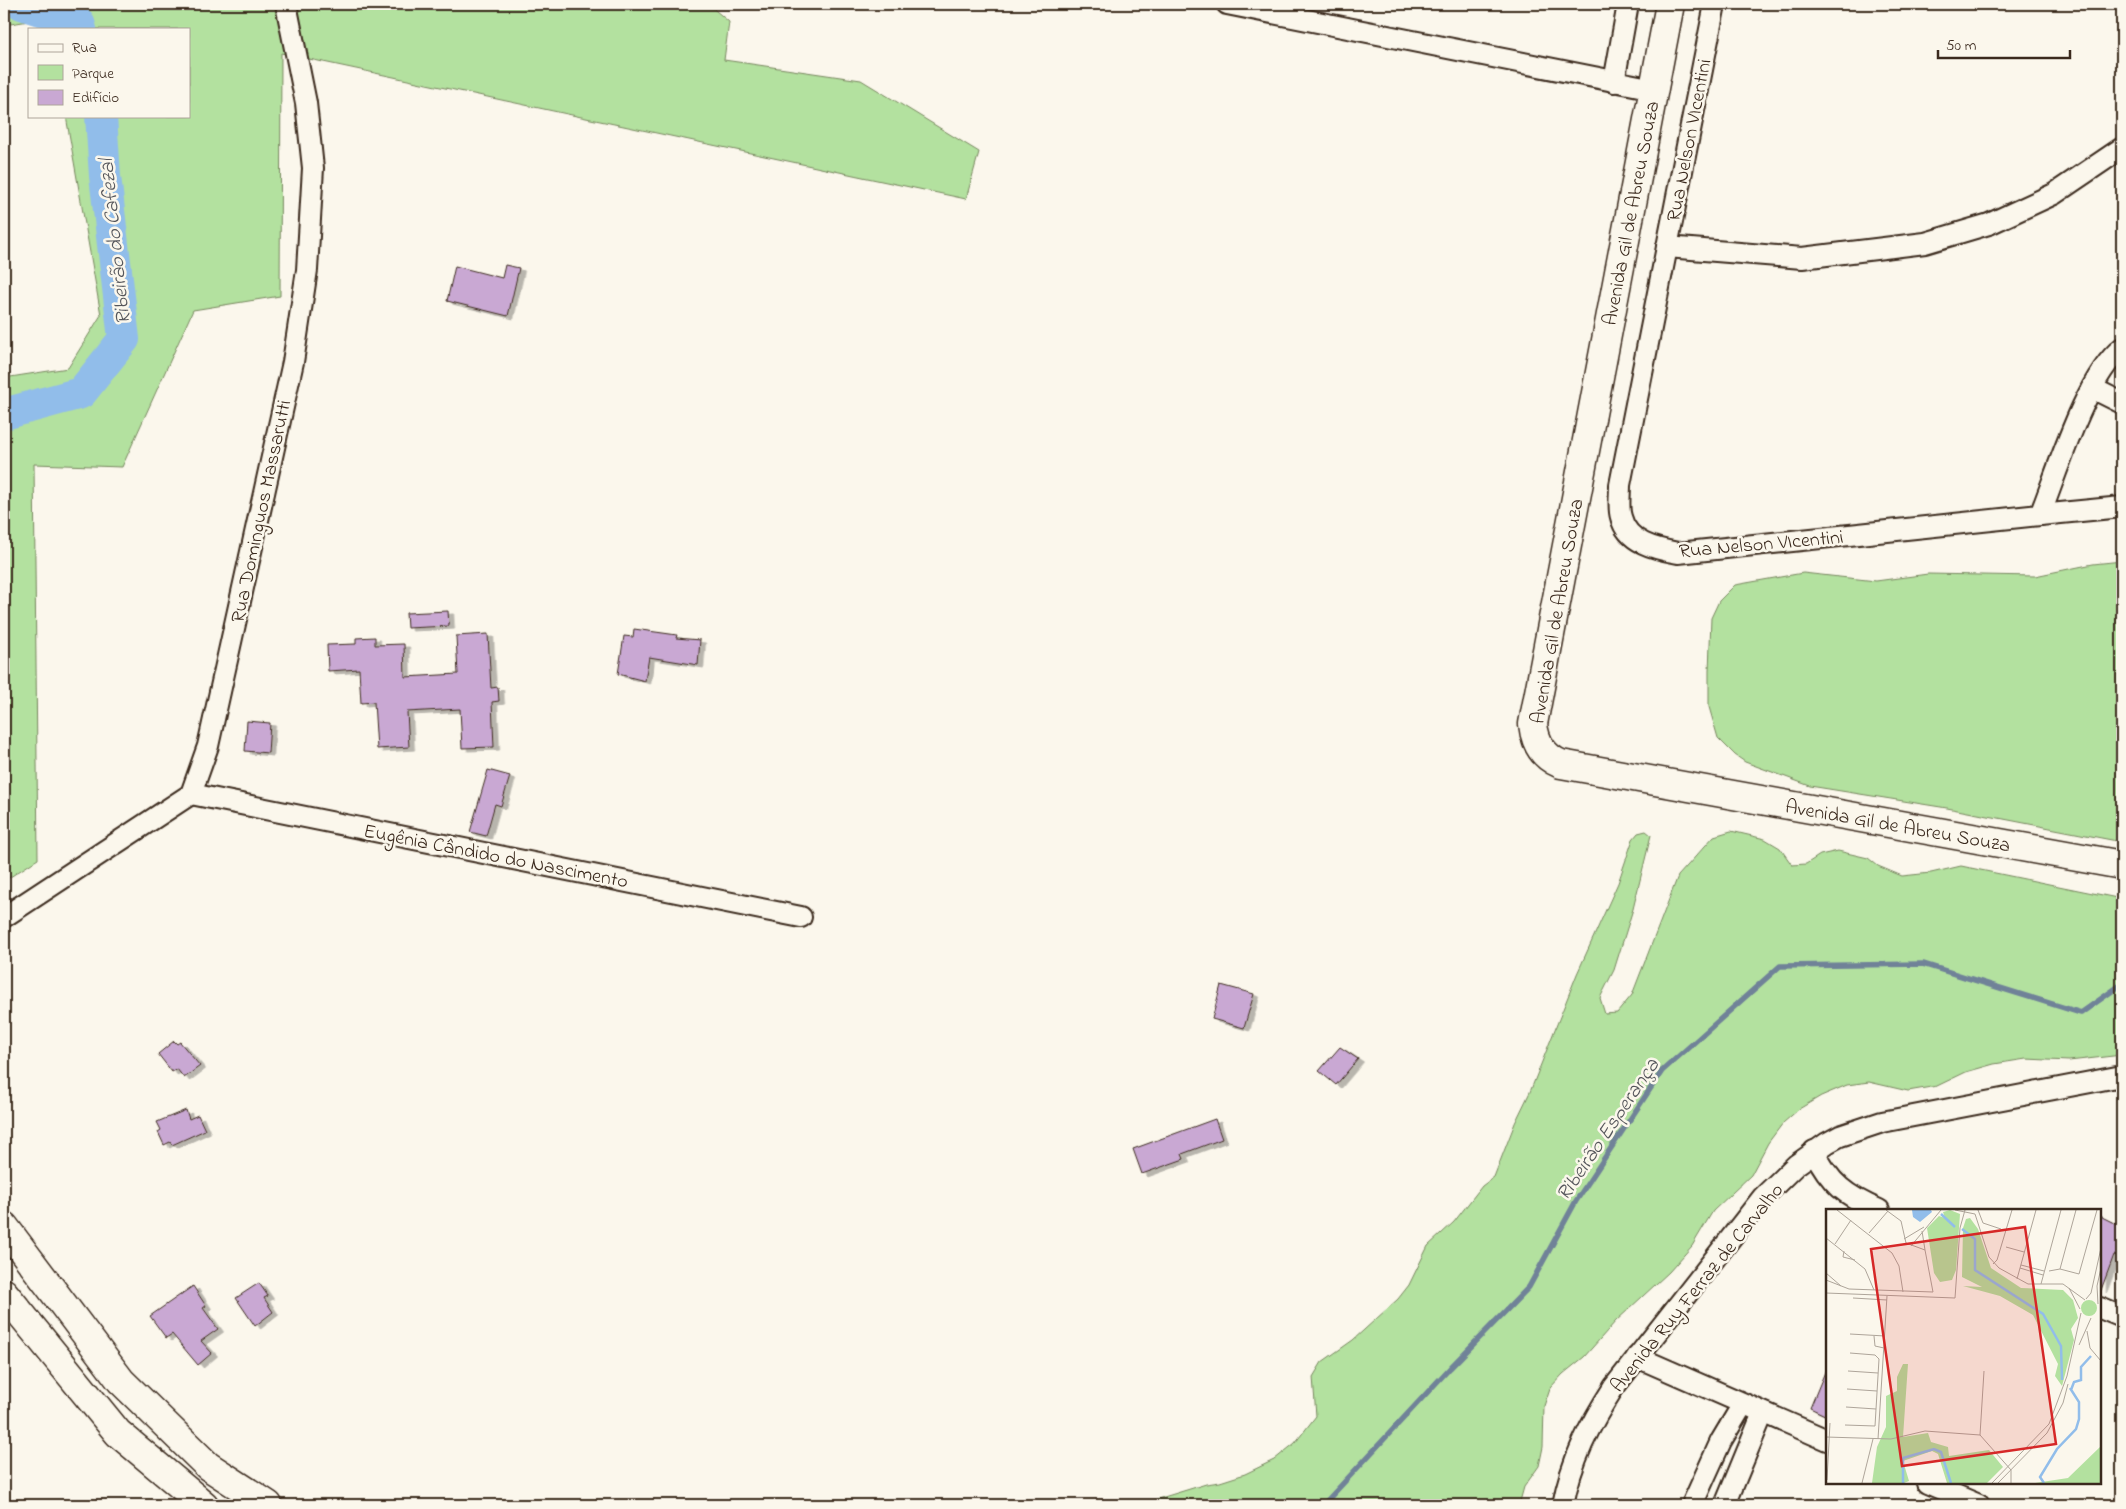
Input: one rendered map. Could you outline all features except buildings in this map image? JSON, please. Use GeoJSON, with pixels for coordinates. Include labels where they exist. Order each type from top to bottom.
{"type":"FeatureCollection","features":[{"type":"Feature","properties":{"kind":"street","name":"Rua Dominguos Massarutti"},"geometry":{"type":"LineString","coordinates":[[191,794],[208,746],[216,711],[293,362],[307,270],[313,168],[306,103],[286,4]]}},
{"type":"Feature","properties":{"kind":"street"},"geometry":{"type":"LineString","coordinates":[[1227,4],[1267,8],[1654,90]]}},
{"type":"Feature","properties":{"kind":"street"},"geometry":{"type":"LineString","coordinates":[[1614,82],[1628,4]]}},
{"type":"Feature","properties":{"kind":"street","name":"Avenida Gil de Abreu Souza"},"geometry":{"type":"LineString","coordinates":[[1670,4],[1533,724],[1534,738],[1554,761],[1561,764],[2122,865]]}},
{"type":"Feature","properties":{"kind":"street","name":"Rua Nelson VIcentini"},"geometry":{"type":"LineString","coordinates":[[1715,4],[1620,485],[1621,518],[1631,535],[1651,548],[1678,553],[2122,507]]}},
{"type":"Feature","properties":{"kind":"street"},"geometry":{"type":"LineString","coordinates":[[1667,247],[1802,258],[1925,243],[1989,224],[2054,194],[2122,148]]}},
{"type":"Feature","properties":{"kind":"street"},"geometry":{"type":"LineString","coordinates":[[2040,515],[2092,388],[2112,356],[2122,348]]}},
{"type":"Feature","properties":{"kind":"street"},"geometry":{"type":"LineString","coordinates":[[2092,388],[2122,403]]}},
{"type":"Feature","properties":{"kind":"street"},"geometry":{"type":"LineString","coordinates":[[4,916],[191,794]]}},
{"type":"Feature","properties":{"kind":"street","name":"Eugênia Cândido do Nascimento"},"geometry":{"type":"LineString","coordinates":[[191,794],[801,916]]}},
{"type":"Feature","properties":{"kind":"street","name":"Avenida Ruy Ferraz de Carvalho"},"geometry":{"type":"LineString","coordinates":[[1563,1505],[1576,1457],[1596,1414],[1637,1357],[1763,1197],[1781,1178],[1814,1151],[1840,1136],[1882,1122],[2122,1076]]}},
{"type":"Feature","properties":{"kind":"street"},"geometry":{"type":"LineString","coordinates":[[1814,1151],[1822,1167],[1840,1189],[1850,1197],[1877,1209]]}},
{"type":"Feature","properties":{"kind":"street"},"geometry":{"type":"LineString","coordinates":[[4,1226],[121,1380],[208,1466],[268,1505]]}},
{"type":"Feature","properties":{"kind":"street"},"geometry":{"type":"LineString","coordinates":[[4,1292],[118,1433],[204,1505]]}},
{"type":"Feature","properties":{"kind":"street"},"geometry":{"type":"LineString","coordinates":[[2101,1308],[2122,1317]]}},
{"type":"Feature","properties":{"kind":"street"},"geometry":{"type":"LineString","coordinates":[[1637,1357],[1826,1440]]}},
{"type":"Feature","properties":{"kind":"street"},"geometry":{"type":"LineString","coordinates":[[1692,1505],[1721,1441],[1743,1404]]}},
{"type":"Feature","properties":{"kind":"street"},"geometry":{"type":"LineString","coordinates":[[1724,1505],[1763,1413]]}},
{"type":"Feature","properties":{"kind":"street"},"geometry":{"type":"LineString","coordinates":[[1929,1484],[1979,1505]]}},
{"type":"Feature","properties":{"kind":"green space"},"geometry":{"type":"Polygon","coordinates":[[[4,4],[708,4],[729,22],[724,60],[861,80],[979,152],[966,199],[281,53],[280,296],[193,310],[122,467],[34,464],[38,859],[4,881],[4,378],[68,368],[101,315],[66,118],[190,118],[190,28],[51,28],[48,18],[4,25],[4,4]]]}},
{"type":"Feature","properties":{"kind":"green space"},"geometry":{"type":"Polygon","coordinates":[[[2122,561],[2122,842],[1947,808],[1810,786],[1745,762],[1718,738],[1709,707],[1711,618],[1719,601],[1735,585],[1803,573],[1876,581],[1928,574],[2035,576],[2093,564],[2122,561]]]}},
{"type":"Feature","properties":{"kind":"green space"},"geometry":{"type":"Polygon","coordinates":[[[1646,831],[1651,835],[1633,909],[1614,970],[1600,998],[1605,1014],[1617,1013],[1632,995],[1678,876],[1714,836],[1731,831],[1765,839],[1780,848],[1792,865],[1806,864],[1820,855],[1838,851],[1868,858],[1878,866],[1902,876],[1931,873],[1961,866],[2122,899],[2122,1055],[2069,1061],[2026,1059],[1994,1064],[1966,1072],[1937,1086],[1908,1091],[1869,1082],[1847,1085],[1821,1096],[1799,1109],[1783,1123],[1768,1143],[1751,1175],[1713,1211],[1692,1246],[1669,1272],[1616,1321],[1584,1357],[1563,1374],[1550,1388],[1544,1406],[1543,1447],[1539,1466],[1524,1487],[1519,1505],[1138,1505],[1245,1474],[1274,1460],[1295,1443],[1316,1416],[1313,1377],[1322,1362],[1353,1340],[1398,1299],[1409,1285],[1428,1246],[1454,1222],[1482,1186],[1494,1177],[1577,974],[1618,883],[1633,839],[1638,833],[1646,831]]]}},
{"type":"Feature","properties":{"kind":"waterway","name":"Ribeirão do Cafezal"},"geometry":{"type":"LineString","coordinates":[[22,4],[79,23],[81,28]]}},
{"type":"Feature","properties":{"kind":"waterway","name":"Ribeirão do Cafezal"},"geometry":{"type":"LineString","coordinates":[[4,414],[81,393],[124,339],[105,176],[101,118]]}},
{"type":"Feature","properties":{"kind":"waterway","name":"Ribeirão Esperança"},"geometry":{"type":"LineString","coordinates":[[1323,1505],[1450,1368],[1529,1287],[1576,1201],[1662,1071],[1780,966],[1923,964],[2081,1013],[2122,984]]}}]}
